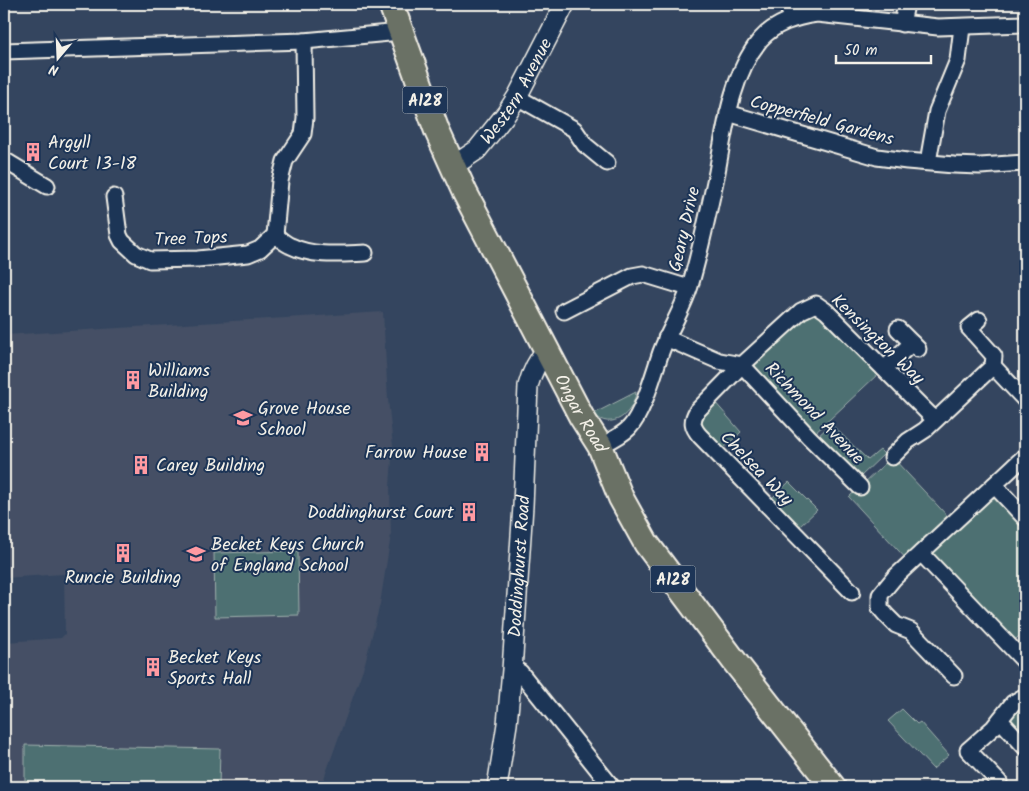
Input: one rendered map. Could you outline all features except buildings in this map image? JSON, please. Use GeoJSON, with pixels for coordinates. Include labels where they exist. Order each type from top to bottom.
{"type":"FeatureCollection","features":[{"type":"Feature","properties":{"kind":"main road","name":"Ongar Road"},"geometry":{"type":"LineString","coordinates":[[391,4],[437,131],[453,166],[480,223],[581,416],[600,446],[621,498],[646,543],[735,662],[834,787]]}},
{"type":"Feature","properties":{"kind":"street","name":"Western Avenue"},"geometry":{"type":"LineString","coordinates":[[453,166],[477,150],[517,97],[565,4]]}},
{"type":"Feature","properties":{"kind":"street"},"geometry":{"type":"LineString","coordinates":[[786,4],[793,18]]}},
{"type":"Feature","properties":{"kind":"street"},"geometry":{"type":"LineString","coordinates":[[902,24],[906,4]]}},
{"type":"Feature","properties":{"kind":"street","name":"Geary Drive"},"geometry":{"type":"LineString","coordinates":[[600,446],[618,437],[630,428],[635,420],[666,338],[689,288],[711,200],[728,114],[743,70],[761,39],[784,22],[793,18],[817,14],[902,24],[962,27],[1025,24]]}},
{"type":"Feature","properties":{"kind":"street"},"geometry":{"type":"LineString","coordinates":[[928,162],[937,111],[958,60],[962,27]]}},
{"type":"Feature","properties":{"kind":"street"},"geometry":{"type":"LineString","coordinates":[[4,51],[304,41],[400,32]]}},
{"type":"Feature","properties":{"kind":"street"},"geometry":{"type":"LineString","coordinates":[[304,41],[306,118],[303,134],[285,160],[280,181],[275,235],[290,246],[301,250],[326,254],[365,253]]}},
{"type":"Feature","properties":{"kind":"street"},"geometry":{"type":"LineString","coordinates":[[517,97],[574,129],[585,145],[607,162]]}},
{"type":"Feature","properties":{"kind":"street","name":"Copperfield Gardens"},"geometry":{"type":"LineString","coordinates":[[728,114],[858,152],[907,161],[980,166],[1025,163]]}},
{"type":"Feature","properties":{"kind":"street"},"geometry":{"type":"LineString","coordinates":[[4,160],[46,186]]}},
{"type":"Feature","properties":{"kind":"street","name":"Tree Tops"},"geometry":{"type":"LineString","coordinates":[[114,197],[119,235],[122,241],[136,254],[150,260],[198,259],[248,254],[260,249],[275,235]]}},
{"type":"Feature","properties":{"kind":"street"},"geometry":{"type":"LineString","coordinates":[[564,311],[632,276],[643,274],[689,288]]}},
{"type":"Feature","properties":{"kind":"street","name":"Kensington Way"},"geometry":{"type":"LineString","coordinates":[[742,366],[801,311],[816,304],[826,311],[935,420]]}},
{"type":"Feature","properties":{"kind":"street"},"geometry":{"type":"LineString","coordinates":[[892,457],[908,441],[925,430],[993,366],[994,356],[969,328],[979,320]]}},
{"type":"Feature","properties":{"kind":"street"},"geometry":{"type":"LineString","coordinates":[[884,369],[916,347],[898,329]]}},
{"type":"Feature","properties":{"kind":"street"},"geometry":{"type":"LineString","coordinates":[[666,338],[719,360],[742,366]]}},
{"type":"Feature","properties":{"kind":"street","name":"Doddinghurst Road"},"geometry":{"type":"LineString","coordinates":[[497,787],[507,724],[512,670],[523,506],[528,386],[531,374],[547,349]]}},
{"type":"Feature","properties":{"kind":"street","name":"Richmond Avenue"},"geometry":{"type":"LineString","coordinates":[[742,366],[809,437],[860,487]]}},
{"type":"Feature","properties":{"kind":"street","name":"Chelsea Way"},"geometry":{"type":"LineString","coordinates":[[742,366],[697,411],[692,422],[696,431],[852,592]]}},
{"type":"Feature","properties":{"kind":"street"},"geometry":{"type":"LineString","coordinates":[[993,366],[1025,400]]}},
{"type":"Feature","properties":{"kind":"street"},"geometry":{"type":"LineString","coordinates":[[954,676],[910,631],[896,625],[880,608],[880,595],[894,578],[1025,456]]}},
{"type":"Feature","properties":{"kind":"street"},"geometry":{"type":"LineString","coordinates":[[994,485],[1025,518]]}},
{"type":"Feature","properties":{"kind":"street"},"geometry":{"type":"LineString","coordinates":[[921,553],[1025,662]]}},
{"type":"Feature","properties":{"kind":"street"},"geometry":{"type":"LineString","coordinates":[[512,670],[520,672],[612,787]]}},
{"type":"Feature","properties":{"kind":"street"},"geometry":{"type":"LineString","coordinates":[[999,782],[968,750],[1000,720],[1013,704],[1025,696]]}},
{"type":"Feature","properties":{"kind":"street"},"geometry":{"type":"LineString","coordinates":[[1000,720],[1025,747]]}},
{"type":"Feature","properties":{"kind":"shaded area","name":"Becket Keys Church of England School"},"geometry":{"type":"Polygon","coordinates":[[[383,312],[393,446],[390,486],[391,535],[380,604],[365,663],[321,787],[4,787],[4,677],[6,642],[61,638],[65,634],[64,574],[4,578],[4,519],[10,512],[9,502],[4,501],[4,335],[383,312]]]}},
{"type":"Feature","properties":{"kind":"green space"},"geometry":{"type":"Polygon","coordinates":[[[811,312],[825,315],[878,374],[813,435],[754,367],[760,357],[811,312]]]}},
{"type":"Feature","properties":{"kind":"green space"},"geometry":{"type":"Polygon","coordinates":[[[636,392],[631,407],[621,418],[607,421],[593,414],[636,392]]]}},
{"type":"Feature","properties":{"kind":"green space"},"geometry":{"type":"Polygon","coordinates":[[[714,401],[741,432],[721,451],[703,432],[698,419],[714,401]]]}},
{"type":"Feature","properties":{"kind":"green space"},"geometry":{"type":"Polygon","coordinates":[[[831,424],[868,460],[880,450],[884,454],[859,478],[815,439],[831,424]]]}},
{"type":"Feature","properties":{"kind":"green space"},"geometry":{"type":"Polygon","coordinates":[[[892,457],[954,523],[994,485],[1025,518],[1025,630],[1009,646],[921,553],[910,563],[849,497],[892,457]]]}},
{"type":"Feature","properties":{"kind":"green space"},"geometry":{"type":"Polygon","coordinates":[[[789,482],[817,510],[800,526],[772,498],[789,482]]]}},
{"type":"Feature","properties":{"kind":"green space"},"geometry":{"type":"Polygon","coordinates":[[[298,551],[299,615],[215,617],[214,553],[298,551]]]}},
{"type":"Feature","properties":{"kind":"green space"},"geometry":{"type":"Polygon","coordinates":[[[1025,696],[1025,740],[1000,720],[1025,696]]]}},
{"type":"Feature","properties":{"kind":"green space"},"geometry":{"type":"Polygon","coordinates":[[[902,709],[917,724],[920,722],[949,755],[933,769],[888,721],[902,709]]]}},
{"type":"Feature","properties":{"kind":"green space"},"geometry":{"type":"Polygon","coordinates":[[[25,745],[220,749],[219,787],[25,787],[25,745]]]}},
{"type":"Feature","properties":{"kind":"place","name":"Argyll Court 13-18"},"geometry":{"type":"Point","coordinates":[33,152]}},
{"type":"Feature","properties":{"kind":"place","name":"Williams Building"},"geometry":{"type":"Point","coordinates":[133,380]}},
{"type":"Feature","properties":{"kind":"place","name":"Grove House School"},"geometry":{"type":"Point","coordinates":[243,418]}},
{"type":"Feature","properties":{"kind":"place","name":"Farrow House"},"geometry":{"type":"Point","coordinates":[482,452]}},
{"type":"Feature","properties":{"kind":"place","name":"Carey Building"},"geometry":{"type":"Point","coordinates":[141,465]}},
{"type":"Feature","properties":{"kind":"place","name":"Doddinghurst Court"},"geometry":{"type":"Point","coordinates":[469,512]}},
{"type":"Feature","properties":{"kind":"place","name":"Runcie Building"},"geometry":{"type":"Point","coordinates":[123,553]}},
{"type":"Feature","properties":{"kind":"place","name":"Becket Keys Church of England School"},"geometry":{"type":"Point","coordinates":[196,554]}},
{"type":"Feature","properties":{"kind":"place","name":"Becket Keys Sports Hall"},"geometry":{"type":"Point","coordinates":[153,667]}}]}
